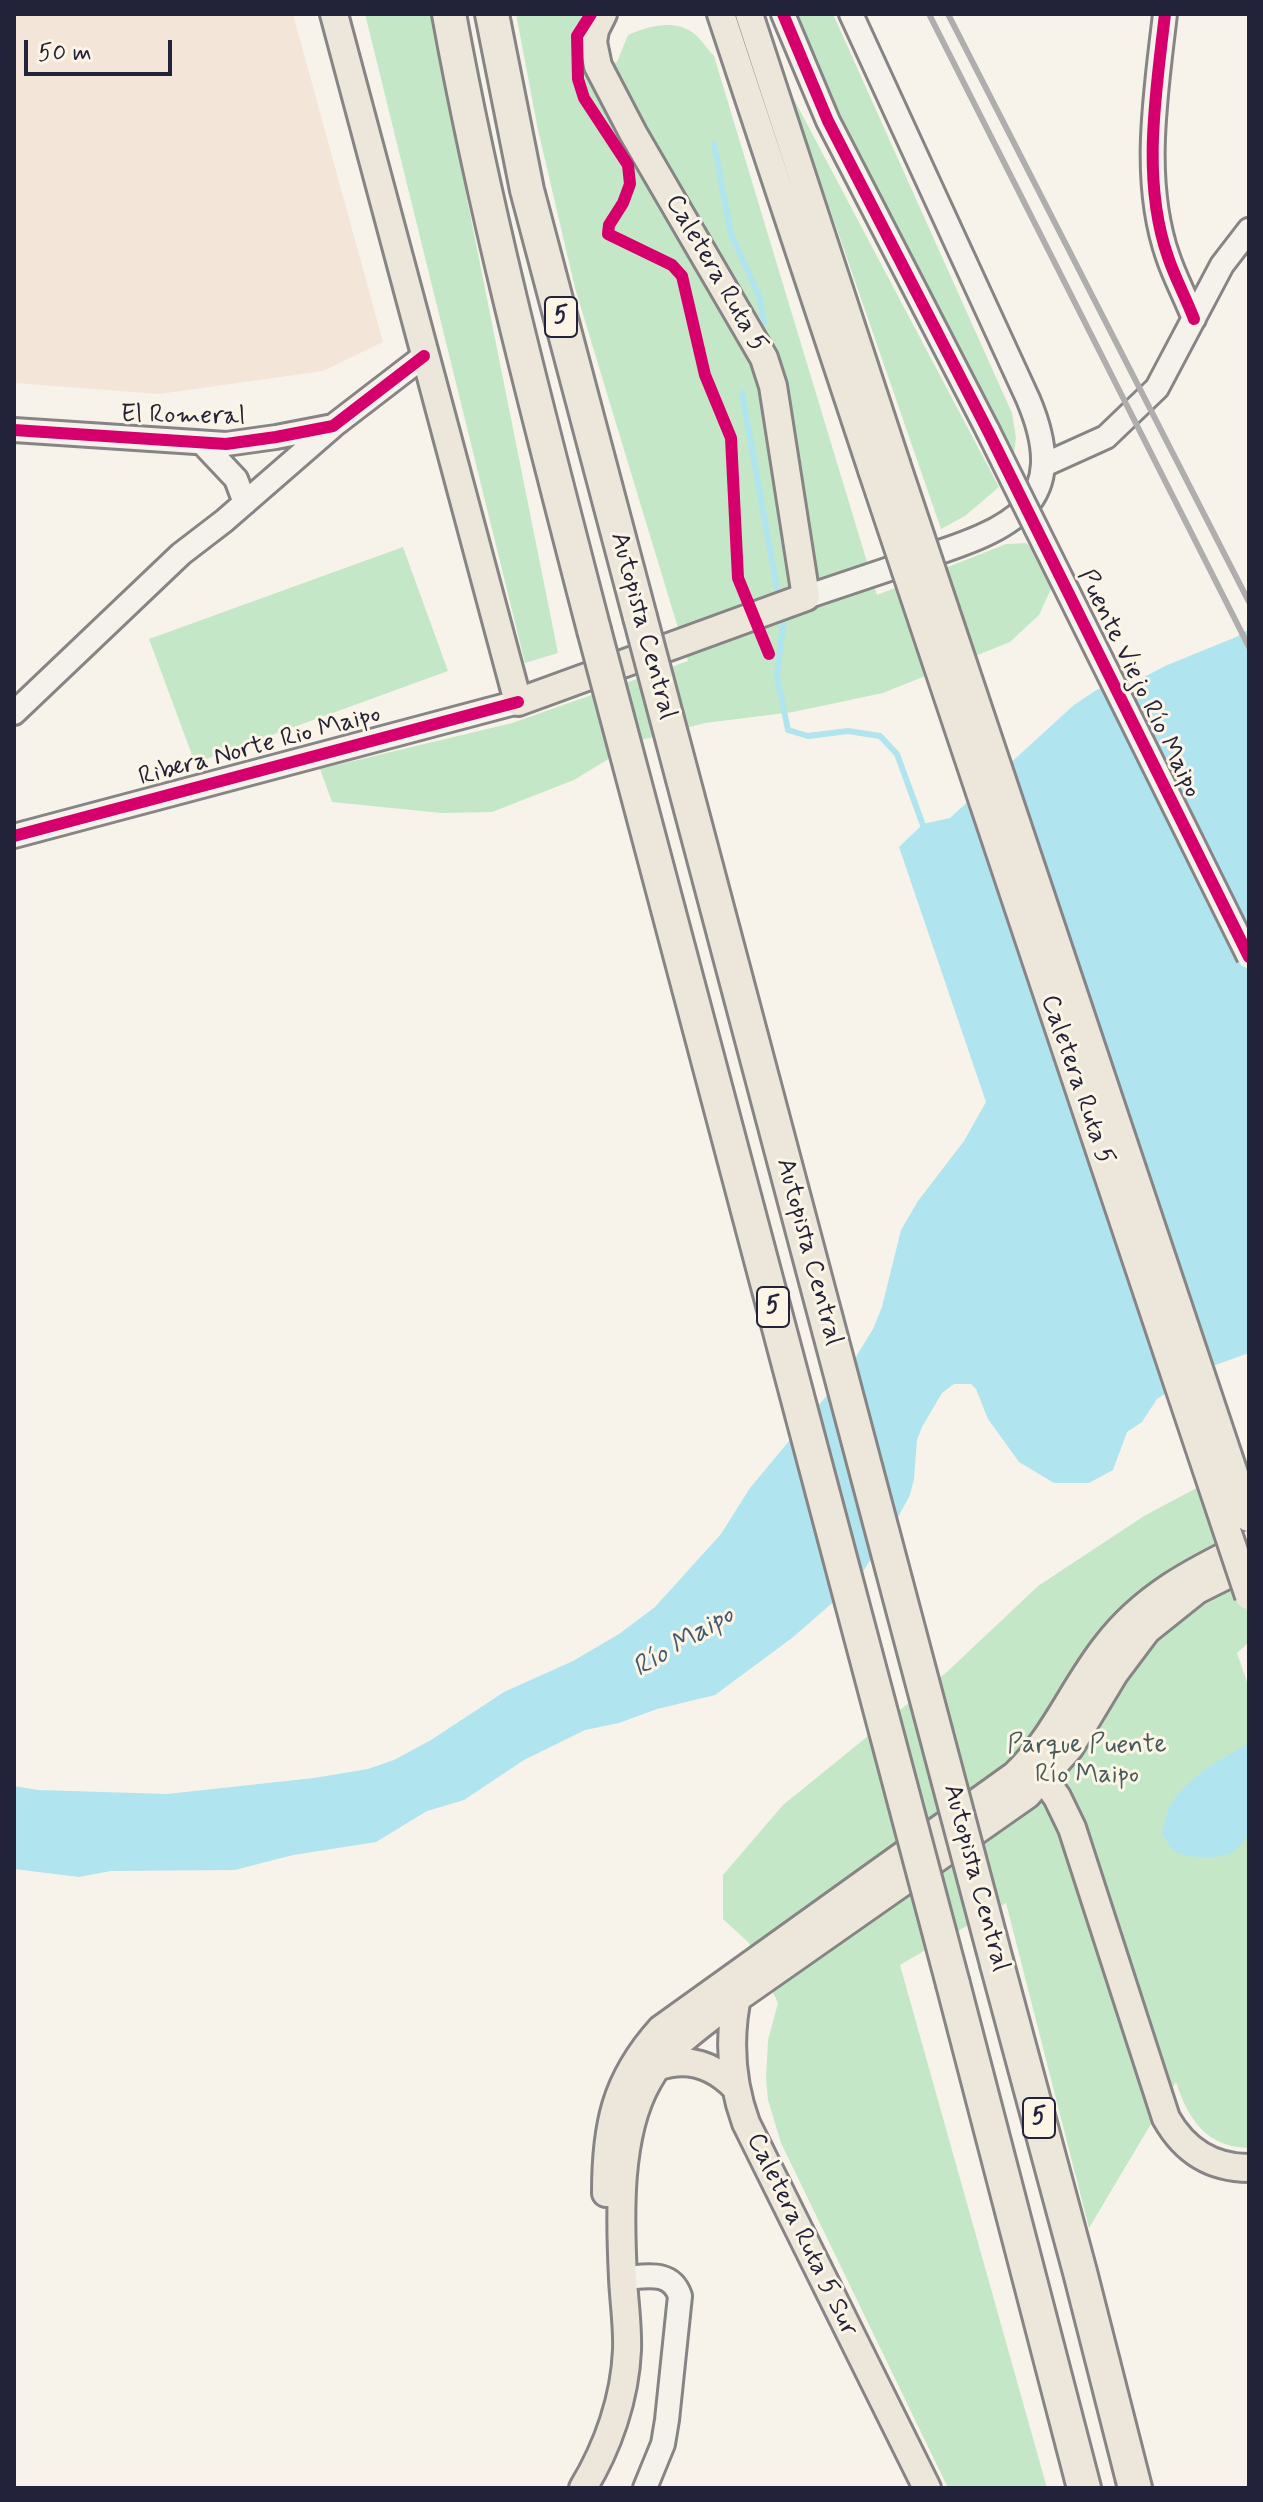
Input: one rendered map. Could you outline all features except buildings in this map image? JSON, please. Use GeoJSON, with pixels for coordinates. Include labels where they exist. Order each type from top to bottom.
{"type":"FeatureCollection","features":[{"type":"Feature","properties":{"kind":"highway","name":"Autopista Central"},"geometry":{"type":"LineString","coordinates":[[449,14],[506,286],[594,630],[1084,2488]]}},
{"type":"Feature","properties":{"kind":"highway","name":"Autopista Central"},"geometry":{"type":"LineString","coordinates":[[492,14],[527,190],[1135,2488]]}},
{"type":"Feature","properties":{"kind":"main road"},"geometry":{"type":"LineString","coordinates":[[334,14],[518,702],[806,597]]}},
{"type":"Feature","properties":{"kind":"main road","name":"Caletera Ruta 5"},"geometry":{"type":"LineString","coordinates":[[603,14],[593,42],[594,54],[603,76],[764,358],[773,386],[806,597]]}},
{"type":"Feature","properties":{"kind":"main road","name":"Caletera Ruta 5"},"geometry":{"type":"LineString","coordinates":[[721,14],[884,467],[1249,1518]]}},
{"type":"Feature","properties":{"kind":"main road","name":"Caletera Ruta 5"},"geometry":{"type":"LineString","coordinates":[[749,14],[884,467],[1249,1596]]}},
{"type":"Feature","properties":{"kind":"main road"},"geometry":{"type":"LineString","coordinates":[[583,2488],[607,2440],[622,2393],[627,2349],[623,2278],[624,2166],[637,2104],[657,2067],[695,2029],[1007,1810],[1037,1770],[1047,1739],[1106,1646],[1139,1610],[1186,1575],[1249,1544]]}},
{"type":"Feature","properties":{"kind":"main road"},"geometry":{"type":"LineString","coordinates":[[623,2278],[611,2241],[606,2192],[610,2127],[619,2093],[635,2061],[661,2029],[997,1789],[1037,1770],[1070,1747],[1122,1662],[1147,1630],[1189,1595],[1249,1564]]}},
{"type":"Feature","properties":{"kind":"main road"},"geometry":{"type":"LineString","coordinates":[[1037,1770],[1057,1797],[1072,1828],[1166,2118],[1179,2139],[1199,2156],[1225,2166],[1249,2168]]}},
{"type":"Feature","properties":{"kind":"main road","name":"Caletera Ruta 5 Sur"},"geometry":{"type":"LineString","coordinates":[[743,1969],[736,1999],[732,2047],[736,2088],[753,2140],[927,2488]]}},
{"type":"Feature","properties":{"kind":"main road"},"geometry":{"type":"LineString","coordinates":[[657,2067],[677,2062],[698,2064],[719,2073],[736,2088]]}},
{"type":"Feature","properties":{"kind":"street","name":"Puente Viejo Río Maipo"},"geometry":{"type":"LineString","coordinates":[[783,14],[834,133],[988,431],[1249,957]]}},
{"type":"Feature","properties":{"kind":"street"},"geometry":{"type":"LineString","coordinates":[[806,597],[964,544],[1007,524],[1030,503],[1037,491],[1044,465],[1037,421],[851,14]]}},
{"type":"Feature","properties":{"kind":"street"},"geometry":{"type":"LineString","coordinates":[[1165,14],[1155,112],[1153,172],[1157,214],[1167,256],[1194,319]]}},
{"type":"Feature","properties":{"kind":"street"},"geometry":{"type":"LineString","coordinates":[[1044,465],[1106,437],[1157,388],[1222,265],[1249,230]]}},
{"type":"Feature","properties":{"kind":"street","name":"El Romeral"},"geometry":{"type":"LineString","coordinates":[[14,430],[226,444],[333,426],[424,356]]}},
{"type":"Feature","properties":{"kind":"street"},"geometry":{"type":"LineString","coordinates":[[14,713],[181,554],[333,426]]}},
{"type":"Feature","properties":{"kind":"street"},"geometry":{"type":"LineString","coordinates":[[203,444],[236,479],[245,503]]}},
{"type":"Feature","properties":{"kind":"street","name":"Ribera Norte Rio Maipo"},"geometry":{"type":"LineString","coordinates":[[14,836],[518,702]]}},
{"type":"Feature","properties":{"kind":"street"},"geometry":{"type":"LineString","coordinates":[[623,2278],[661,2275],[673,2283],[680,2296],[663,2444],[646,2488]]}},
{"type":"Feature","properties":{"kind":"shaded area"},"geometry":{"type":"Polygon","coordinates":[[[14,14],[293,14],[383,342],[323,371],[159,394],[14,383],[14,14]]]}},
{"type":"Feature","properties":{"kind":"green space"},"geometry":{"type":"Polygon","coordinates":[[[365,14],[430,14],[558,653],[525,663],[365,14]]]}},
{"type":"Feature","properties":{"kind":"green space"},"geometry":{"type":"Polygon","coordinates":[[[516,14],[582,14],[577,44],[584,69],[617,62],[628,35],[668,25],[692,32],[714,56],[877,595],[1006,544],[1026,543],[1048,564],[1051,589],[1039,615],[1010,642],[883,693],[793,712],[705,723],[638,741],[574,780],[492,812],[441,813],[332,802],[320,769],[512,723],[688,661],[575,288],[538,130],[516,14]]]}},
{"type":"Feature","properties":{"kind":"green space"},"geometry":{"type":"Polygon","coordinates":[[[793,14],[833,14],[1012,413],[1016,438],[1013,461],[843,136],[793,14]]]}},
{"type":"Feature","properties":{"kind":"green space"},"geometry":{"type":"Polygon","coordinates":[[[788,88],[999,487],[965,516],[941,529],[788,88]]]}},
{"type":"Feature","properties":{"kind":"green space"},"geometry":{"type":"Polygon","coordinates":[[[403,547],[448,671],[195,763],[149,639],[403,547]]]}},
{"type":"Feature","properties":{"kind":"green space","name":"Parque Puente Río Maipo"},"geometry":{"type":"Polygon","coordinates":[[[1249,1460],[1249,1642],[1237,1653],[1249,1688],[1249,2148],[1221,2142],[1201,2128],[1186,2108],[1176,2082],[1089,2228],[1006,1903],[900,1965],[1047,2488],[948,2488],[781,2143],[768,2100],[766,2079],[768,2040],[778,2003],[749,1943],[723,1919],[723,1875],[783,1805],[948,1671],[1038,1586],[1144,1516],[1249,1460]]]}},
{"type":"Feature","properties":{"kind":"water","name":"Río Maipo"},"geometry":{"type":"Polygon","coordinates":[[[1249,629],[1249,1353],[1204,1369],[1157,1399],[1142,1422],[1127,1432],[1113,1470],[1089,1483],[1054,1483],[1019,1462],[988,1419],[976,1389],[971,1384],[954,1384],[942,1393],[922,1427],[917,1440],[910,1495],[896,1521],[862,1573],[846,1591],[792,1638],[715,1695],[585,1730],[524,1760],[464,1800],[427,1811],[376,1842],[293,1855],[235,1870],[111,1871],[79,1877],[14,1869],[14,1786],[38,1790],[167,1794],[368,1769],[394,1760],[431,1740],[504,1692],[573,1661],[619,1634],[655,1607],[721,1534],[750,1488],[848,1370],[873,1329],[882,1307],[901,1230],[918,1201],[964,1141],[986,1102],[899,847],[923,824],[950,818],[1074,705],[1098,689],[1131,684],[1249,629]]]}},
{"type":"Feature","properties":{"kind":"water"},"geometry":{"type":"Polygon","coordinates":[[[1249,1743],[1249,1833],[1244,1841],[1227,1855],[1211,1857],[1193,1856],[1172,1849],[1162,1833],[1175,1798],[1204,1771],[1249,1743]]]}},
{"type":"Feature","properties":{"kind":"waterway"},"geometry":{"type":"LineString","coordinates":[[714,144],[731,234],[759,296],[764,322]]}},
{"type":"Feature","properties":{"kind":"waterway"},"geometry":{"type":"LineString","coordinates":[[742,393],[777,589]]}},
{"type":"Feature","properties":{"kind":"waterway"},"geometry":{"type":"LineString","coordinates":[[783,624],[777,677],[788,730],[808,736],[848,731],[880,736],[897,754],[924,828]]}},
{"type":"Feature","properties":{"kind":"railway"},"geometry":{"type":"LineString","coordinates":[[929,14],[1249,647]]}},
{"type":"Feature","properties":{"kind":"railway"},"geometry":{"type":"LineString","coordinates":[[948,14],[1249,602]]}},
{"type":"Feature","properties":{"kind":"cycle path"},"geometry":{"type":"LineString","coordinates":[[591,14],[577,36],[578,79],[584,98],[628,165],[630,184],[623,203],[609,225],[608,234],[672,265],[682,276],[705,375],[731,438],[738,578],[769,654]]}},
{"type":"Feature","properties":{"kind":"cycle path"},"geometry":{"type":"LineString","coordinates":[[783,14],[828,121],[988,431],[1249,957]]}},
{"type":"Feature","properties":{"kind":"cycle path"},"geometry":{"type":"LineString","coordinates":[[1165,14],[1153,136],[1155,198],[1168,257],[1194,319]]}},
{"type":"Feature","properties":{"kind":"cycle path"},"geometry":{"type":"LineString","coordinates":[[14,430],[226,444],[276,437],[333,426],[424,356]]}},
{"type":"Feature","properties":{"kind":"cycle path"},"geometry":{"type":"LineString","coordinates":[[14,836],[518,702]]}}]}
